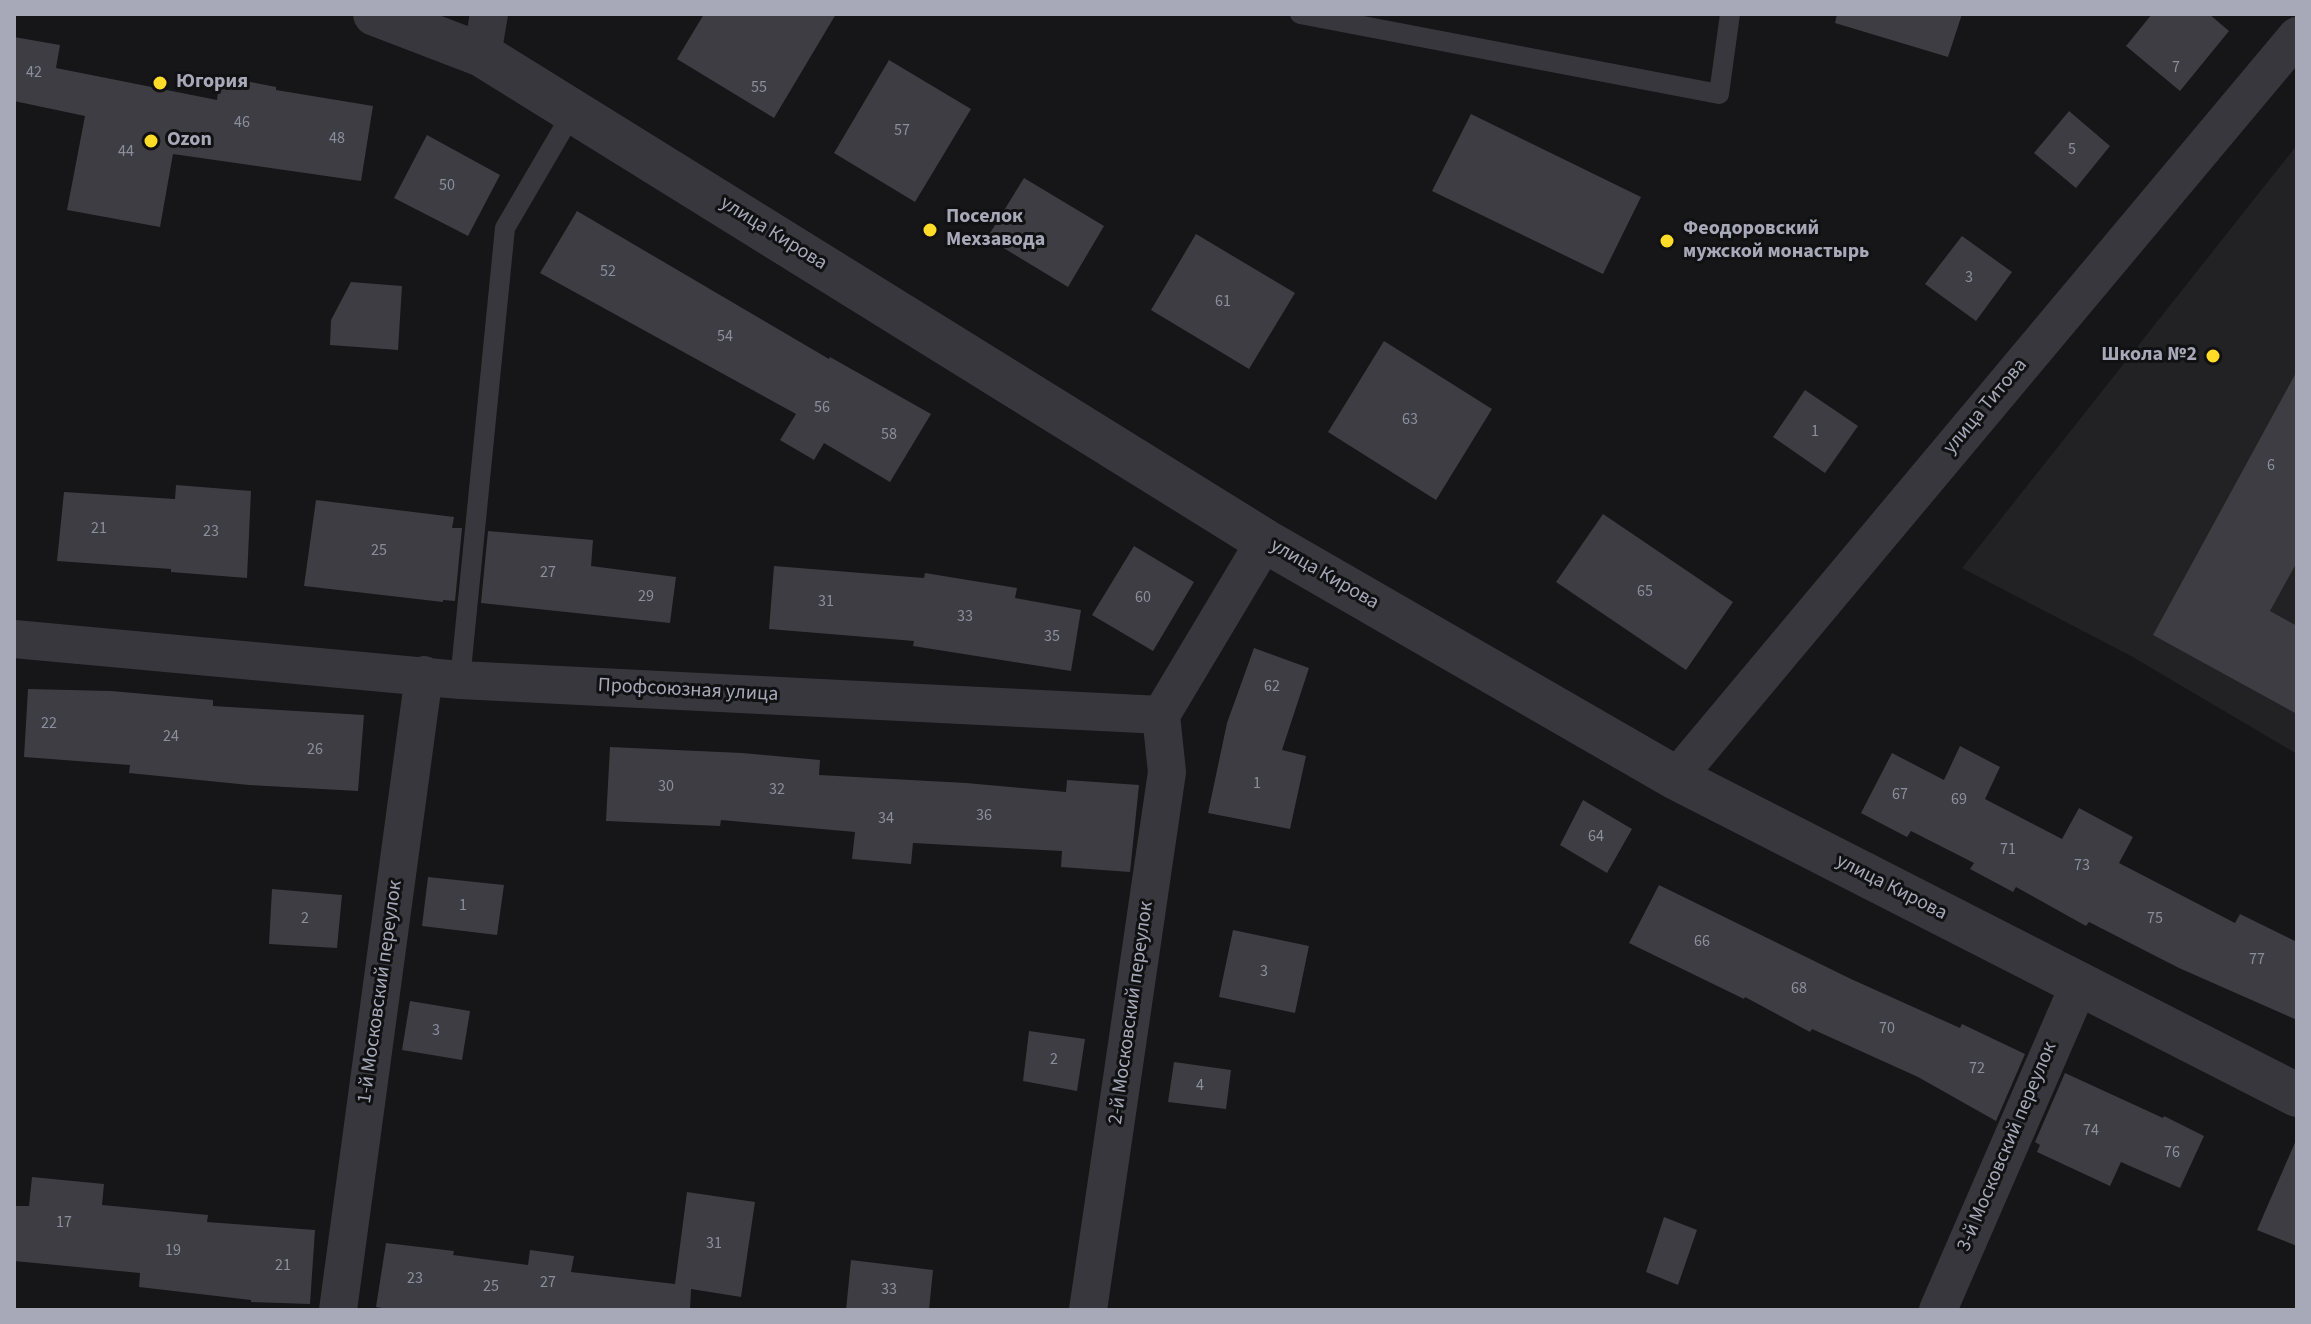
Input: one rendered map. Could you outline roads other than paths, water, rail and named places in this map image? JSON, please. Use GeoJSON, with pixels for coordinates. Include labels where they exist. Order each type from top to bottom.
{"type":"FeatureCollection","features":[{"type":"Feature","properties":{"kind":"street","name":"улица Кирова"},"geometry":{"type":"LineString","coordinates":[[375,14],[486,34],[574,110],[1265,541],[1676,778],[2297,1095]]}},
{"type":"Feature","properties":{"kind":"street","name":"улица Титова"},"geometry":{"type":"LineString","coordinates":[[1676,778],[2297,36]]}},
{"type":"Feature","properties":{"kind":"street"},"geometry":{"type":"LineString","coordinates":[[1161,715],[1265,541]]}},
{"type":"Feature","properties":{"kind":"street","name":"Профсоюзная улица"},"geometry":{"type":"LineString","coordinates":[[14,639],[442,677],[1161,715]]}},
{"type":"Feature","properties":{"kind":"street","name":"1-й Московский переулок"},"geometry":{"type":"LineString","coordinates":[[338,1310],[442,677]]}},
{"type":"Feature","properties":{"kind":"street","name":"2-й Московский переулок"},"geometry":{"type":"LineString","coordinates":[[1088,1310],[1167,772],[1161,715]]}},
{"type":"Feature","properties":{"kind":"street","name":"3-й Московский переулок"},"geometry":{"type":"LineString","coordinates":[[1938,1310],[2079,985]]}},
{"type":"Feature","properties":{"kind":"lane"},"geometry":{"type":"LineString","coordinates":[[1300,14],[1719,94],[1730,14]]}},
{"type":"Feature","properties":{"kind":"lane"},"geometry":{"type":"LineString","coordinates":[[442,677],[505,228],[574,110]]}},
{"type":"Feature","properties":{"kind":"place","name":"Югория"},"geometry":{"type":"Point","coordinates":[160,83]}},
{"type":"Feature","properties":{"kind":"place","name":"Ozon"},"geometry":{"type":"Point","coordinates":[151,141]}},
{"type":"Feature","properties":{"kind":"place","name":"Поселок Мехзавода"},"geometry":{"type":"Point","coordinates":[930,230]}},
{"type":"Feature","properties":{"kind":"place","name":"Феодоровский мужской монастырь"},"geometry":{"type":"Point","coordinates":[1667,241]}},
{"type":"Feature","properties":{"kind":"place","name":"Школа №2"},"geometry":{"type":"Point","coordinates":[2213,356]}}]}
